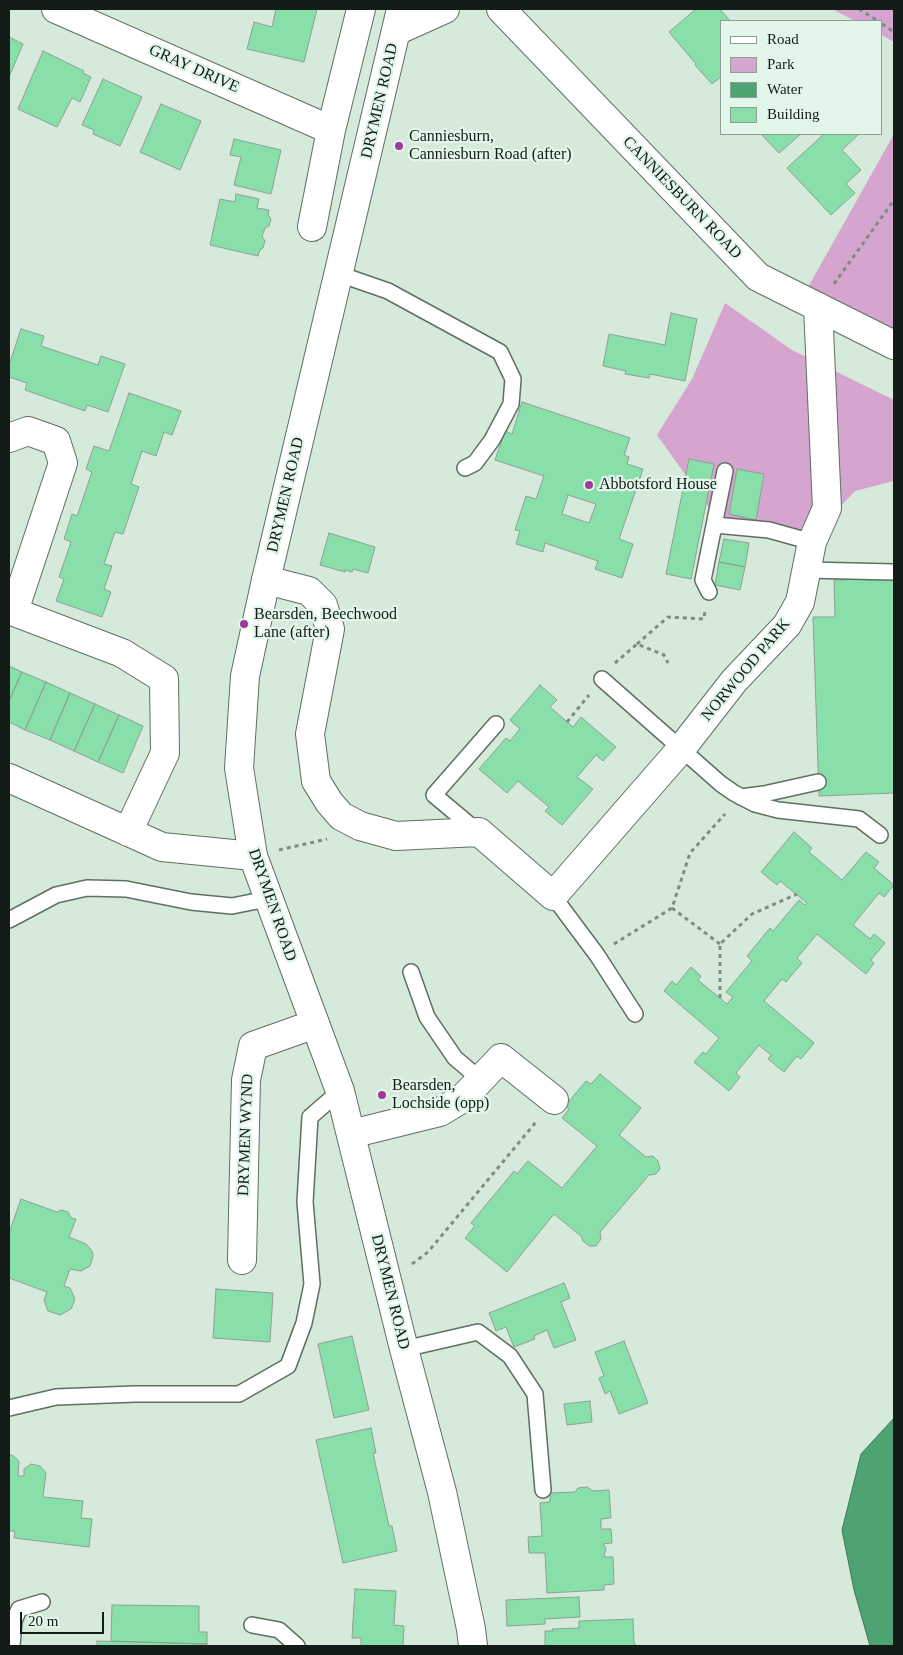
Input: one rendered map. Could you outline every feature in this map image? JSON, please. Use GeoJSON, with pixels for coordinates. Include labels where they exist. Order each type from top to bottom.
{"type":"FeatureCollection","features":[{"type":"Feature","properties":{"kind":"street"},"geometry":{"type":"LineString","coordinates":[[312,227],[331,130],[360,9]]}},
{"type":"Feature","properties":{"kind":"street"},"geometry":{"type":"LineString","coordinates":[[399,20],[445,9]]}},
{"type":"Feature","properties":{"kind":"street","name":"CANNIESBURN ROAD"},"geometry":{"type":"LineString","coordinates":[[501,9],[758,276],[894,345]]}},
{"type":"Feature","properties":{"kind":"street","name":"GRAY DRIVE"},"geometry":{"type":"LineString","coordinates":[[66,11],[331,130]]}},
{"type":"Feature","properties":{"kind":"street","name":"DRYMEN ROAD"},"geometry":{"type":"LineString","coordinates":[[399,20],[245,676],[239,768],[253,856],[340,1092],[442,1492],[472,1629],[473,1646]]}},
{"type":"Feature","properties":{"kind":"street","name":"NORWOOD PARK"},"geometry":{"type":"LineString","coordinates":[[553,896],[681,749],[734,680],[787,625],[800,602],[812,542],[827,508],[818,307]]}},
{"type":"Feature","properties":{"kind":"street"},"geometry":{"type":"LineString","coordinates":[[9,438],[28,431],[56,442],[63,463],[11,610],[122,653],[164,679],[165,753],[128,832]]}},
{"type":"Feature","properties":{"kind":"street"},"geometry":{"type":"LineString","coordinates":[[266,580],[308,590],[323,605],[330,629],[310,734],[316,781],[341,816],[360,826],[396,836],[479,832],[553,896]]}},
{"type":"Feature","properties":{"kind":"street"},"geometry":{"type":"LineString","coordinates":[[9,778],[162,847],[253,856]]}},
{"type":"Feature","properties":{"kind":"street","name":"DRYMEN WYND"},"geometry":{"type":"LineString","coordinates":[[242,1260],[246,1080],[253,1046],[315,1024]]}},
{"type":"Feature","properties":{"kind":"street"},"geometry":{"type":"LineString","coordinates":[[351,1134],[440,1112],[463,1098],[501,1058],[554,1100]]}},
{"type":"Feature","properties":{"kind":"lane"},"geometry":{"type":"LineString","coordinates":[[339,274],[388,291],[500,352],[513,379],[512,404],[492,440],[475,463],[465,468]]}},
{"type":"Feature","properties":{"kind":"lane"},"geometry":{"type":"LineString","coordinates":[[709,592],[703,580],[725,471]]}},
{"type":"Feature","properties":{"kind":"lane"},"geometry":{"type":"LineString","coordinates":[[715,525],[769,530],[812,542]]}},
{"type":"Feature","properties":{"kind":"lane"},"geometry":{"type":"LineString","coordinates":[[807,570],[853,575],[894,572]]}},
{"type":"Feature","properties":{"kind":"lane"},"geometry":{"type":"LineString","coordinates":[[602,679],[721,784],[740,797],[755,804],[778,810],[859,819],[880,835]]}},
{"type":"Feature","properties":{"kind":"lane"},"geometry":{"type":"LineString","coordinates":[[479,832],[434,795],[496,724]]}},
{"type":"Feature","properties":{"kind":"lane"},"geometry":{"type":"LineString","coordinates":[[740,797],[764,794],[818,782]]}},
{"type":"Feature","properties":{"kind":"lane"},"geometry":{"type":"LineString","coordinates":[[9,920],[56,895],[88,888],[126,889],[191,902],[232,906],[268,899]]}},
{"type":"Feature","properties":{"kind":"lane"},"geometry":{"type":"LineString","coordinates":[[553,896],[597,955],[635,1014]]}},
{"type":"Feature","properties":{"kind":"lane"},"geometry":{"type":"LineString","coordinates":[[411,972],[427,1017],[455,1058],[481,1080]]}},
{"type":"Feature","properties":{"kind":"lane"},"geometry":{"type":"LineString","coordinates":[[9,1408],[56,1397],[135,1394],[239,1394],[288,1366],[304,1323],[312,1284],[305,1202],[310,1117],[340,1092]]}},
{"type":"Feature","properties":{"kind":"lane"},"geometry":{"type":"LineString","coordinates":[[404,1349],[478,1332],[510,1356],[535,1394],[543,1490]]}},
{"type":"Feature","properties":{"kind":"lane"},"geometry":{"type":"LineString","coordinates":[[12,1646],[14,1621],[18,1609],[42,1602]]}},
{"type":"Feature","properties":{"kind":"lane"},"geometry":{"type":"LineString","coordinates":[[252,1625],[279,1630],[297,1646]]}},
{"type":"Feature","properties":{"kind":"path"},"geometry":{"type":"LineString","coordinates":[[859,9],[876,20]]}},
{"type":"Feature","properties":{"kind":"path"},"geometry":{"type":"LineString","coordinates":[[883,25],[894,32]]}},
{"type":"Feature","properties":{"kind":"path"},"geometry":{"type":"LineString","coordinates":[[818,307],[894,200]]}},
{"type":"Feature","properties":{"kind":"path"},"geometry":{"type":"LineString","coordinates":[[618,660],[668,617],[704,619],[709,592]]}},
{"type":"Feature","properties":{"kind":"path"},"geometry":{"type":"LineString","coordinates":[[637,644],[664,655],[668,664]]}},
{"type":"Feature","properties":{"kind":"path"},"geometry":{"type":"LineString","coordinates":[[567,722],[602,679]]}},
{"type":"Feature","properties":{"kind":"path"},"geometry":{"type":"LineString","coordinates":[[597,955],[672,908],[690,853],[740,797]]}},
{"type":"Feature","properties":{"kind":"path"},"geometry":{"type":"LineString","coordinates":[[253,856],[328,839],[341,816]]}},
{"type":"Feature","properties":{"kind":"path"},"geometry":{"type":"LineString","coordinates":[[720,998],[720,944],[752,914],[797,894]]}},
{"type":"Feature","properties":{"kind":"path"},"geometry":{"type":"LineString","coordinates":[[672,908],[720,944]]}},
{"type":"Feature","properties":{"kind":"path"},"geometry":{"type":"LineString","coordinates":[[388,1282],[428,1252],[554,1100]]}},
{"type":"Feature","properties":{"kind":"green space"},"geometry":{"type":"Polygon","coordinates":[[[832,9],[894,9],[894,42],[883,36],[883,20],[853,20],[832,9]]]}},
{"type":"Feature","properties":{"kind":"green space"},"geometry":{"type":"Polygon","coordinates":[[[894,134],[894,331],[807,289],[894,134]]]}},
{"type":"Feature","properties":{"kind":"green space"},"geometry":{"type":"Polygon","coordinates":[[[725,303],[792,350],[894,400],[894,481],[855,491],[811,538],[726,532],[657,435],[692,379],[725,303]]]}},
{"type":"Feature","properties":{"kind":"water"},"geometry":{"type":"Polygon","coordinates":[[[894,1418],[894,1646],[870,1646],[854,1590],[842,1530],[861,1454],[894,1418]]]}},
{"type":"Feature","properties":{"kind":"building"},"geometry":{"type":"Polygon","coordinates":[[[276,9],[317,9],[304,62],[247,49],[254,22],[272,27],[276,9]]]}},
{"type":"Feature","properties":{"kind":"building"},"geometry":{"type":"Polygon","coordinates":[[[696,9],[720,9],[729,20],[720,20],[720,78],[712,84],[669,32],[696,9]]]}},
{"type":"Feature","properties":{"kind":"building"},"geometry":{"type":"Polygon","coordinates":[[[9,37],[23,44],[9,77],[9,37]]]}},
{"type":"Feature","properties":{"kind":"building"},"geometry":{"type":"Polygon","coordinates":[[[43,51],[84,71],[83,73],[91,77],[80,102],[72,98],[57,127],[18,109],[43,51]]]}},
{"type":"Feature","properties":{"kind":"building"},"geometry":{"type":"Polygon","coordinates":[[[103,79],[142,97],[120,146],[93,134],[94,130],[82,125],[103,79]]]}},
{"type":"Feature","properties":{"kind":"building"},"geometry":{"type":"Polygon","coordinates":[[[161,104],[201,121],[180,170],[140,152],[161,104]]]}},
{"type":"Feature","properties":{"kind":"building"},"geometry":{"type":"Polygon","coordinates":[[[762,135],[800,135],[779,153],[762,135]]]}},
{"type":"Feature","properties":{"kind":"building"},"geometry":{"type":"Polygon","coordinates":[[[823,135],[858,135],[842,150],[861,170],[846,184],[855,193],[831,215],[787,168],[823,135]]]}},
{"type":"Feature","properties":{"kind":"building"},"geometry":{"type":"Polygon","coordinates":[[[234,139],[281,150],[271,194],[234,185],[241,157],[230,155],[234,139]]]}},
{"type":"Feature","properties":{"kind":"building"},"geometry":{"type":"Polygon","coordinates":[[[236,194],[259,199],[257,208],[269,210],[268,215],[271,219],[269,226],[265,228],[262,236],[265,241],[258,256],[210,245],[220,199],[235,202],[236,194]]]}},
{"type":"Feature","properties":{"kind":"building"},"geometry":{"type":"Polygon","coordinates":[[[671,313],[697,319],[685,381],[650,374],[649,378],[625,374],[626,371],[603,366],[609,334],[665,345],[671,313]]]}},
{"type":"Feature","properties":{"kind":"building"},"geometry":{"type":"Polygon","coordinates":[[[21,329],[44,336],[41,346],[98,365],[101,356],[125,364],[108,412],[87,405],[85,411],[25,390],[27,383],[9,377],[9,365],[21,329]]]}},
{"type":"Feature","properties":{"kind":"building"},"geometry":{"type":"Polygon","coordinates":[[[129,393],[181,411],[172,435],[164,432],[156,456],[142,451],[131,484],[139,487],[123,534],[115,532],[104,564],[112,566],[104,589],[111,592],[102,617],[56,601],[64,579],[59,577],[71,542],[64,539],[72,514],[77,516],[92,472],[86,469],[94,446],[109,451],[129,393]]]}},
{"type":"Feature","properties":{"kind":"building","name":"Abbotsford House"},"geometry":{"type":"Polygon","coordinates":[[[522,402],[630,438],[624,455],[629,457],[627,464],[643,469],[619,539],[633,544],[622,578],[595,569],[598,561],[545,543],[543,552],[516,544],[520,531],[515,530],[526,496],[536,499],[544,476],[495,460],[505,431],[512,434],[522,402]],[[568,495],[562,514],[589,523],[596,504],[568,495]]]}},
{"type":"Feature","properties":{"kind":"building"},"geometry":{"type":"Polygon","coordinates":[[[689,459],[714,464],[691,579],[666,574],[689,459]]]}},
{"type":"Feature","properties":{"kind":"building"},"geometry":{"type":"Polygon","coordinates":[[[737,469],[764,474],[756,520],[729,514],[737,469]]]}},
{"type":"Feature","properties":{"kind":"building"},"geometry":{"type":"Polygon","coordinates":[[[329,533],[375,547],[368,573],[353,569],[352,572],[345,570],[345,572],[320,565],[329,533]]]}},
{"type":"Feature","properties":{"kind":"building"},"geometry":{"type":"Polygon","coordinates":[[[724,539],[749,543],[745,567],[719,562],[724,539]]]}},
{"type":"Feature","properties":{"kind":"building"},"geometry":{"type":"Polygon","coordinates":[[[719,562],[745,567],[740,590],[715,585],[719,562]]]}},
{"type":"Feature","properties":{"kind":"building"},"geometry":{"type":"Polygon","coordinates":[[[894,578],[894,793],[819,796],[813,617],[835,617],[834,580],[894,578]]]}},
{"type":"Feature","properties":{"kind":"building"},"geometry":{"type":"Polygon","coordinates":[[[9,666],[22,672],[9,701],[9,666]]]}},
{"type":"Feature","properties":{"kind":"building"},"geometry":{"type":"Polygon","coordinates":[[[22,672],[46,682],[25,730],[9,722],[9,701],[22,672]]]}},
{"type":"Feature","properties":{"kind":"building"},"geometry":{"type":"Polygon","coordinates":[[[46,682],[70,693],[50,740],[25,730],[46,682]]]}},
{"type":"Feature","properties":{"kind":"building"},"geometry":{"type":"Polygon","coordinates":[[[540,685],[557,700],[550,707],[573,727],[581,717],[616,747],[603,761],[596,755],[577,777],[593,789],[562,825],[545,811],[549,807],[518,781],[507,793],[479,769],[506,738],[510,741],[520,729],[510,720],[540,685]]]}},
{"type":"Feature","properties":{"kind":"building"},"geometry":{"type":"Polygon","coordinates":[[[70,693],[95,704],[74,751],[50,740],[70,693]]]}},
{"type":"Feature","properties":{"kind":"building"},"geometry":{"type":"Polygon","coordinates":[[[95,704],[119,715],[98,762],[74,751],[95,704]]]}},
{"type":"Feature","properties":{"kind":"building"},"geometry":{"type":"Polygon","coordinates":[[[119,715],[143,726],[123,773],[98,762],[119,715]]]}},
{"type":"Feature","properties":{"kind":"building"},"geometry":{"type":"Polygon","coordinates":[[[794,832],[812,848],[809,852],[842,880],[866,852],[879,862],[874,868],[894,885],[884,897],[879,893],[853,925],[870,939],[874,934],[885,943],[871,960],[874,963],[866,974],[817,934],[797,958],[802,963],[786,982],[782,979],[764,1001],[814,1043],[801,1059],[797,1056],[784,1072],[768,1059],[771,1055],[759,1045],[736,1073],[740,1077],[729,1091],[694,1062],[703,1052],[706,1054],[719,1038],[664,991],[672,981],[676,985],[691,967],[701,976],[698,980],[727,1004],[733,997],[726,992],[752,961],[747,956],[770,928],[773,931],[799,900],[805,905],[807,903],[780,881],[777,885],[761,872],[794,832]]]}},
{"type":"Feature","properties":{"kind":"building"},"geometry":{"type":"Polygon","coordinates":[[[600,1074],[641,1108],[619,1135],[646,1157],[653,1156],[658,1161],[660,1169],[656,1174],[649,1175],[600,1232],[601,1239],[596,1246],[589,1246],[583,1241],[581,1236],[554,1214],[507,1272],[465,1238],[475,1226],[471,1223],[514,1171],[517,1174],[528,1161],[562,1188],[597,1146],[562,1118],[569,1109],[565,1106],[586,1081],[591,1084],[600,1074]]]}},
{"type":"Feature","properties":{"kind":"building"},"geometry":{"type":"Polygon","coordinates":[[[21,1199],[57,1212],[61,1210],[68,1212],[71,1218],[76,1219],[69,1237],[86,1244],[92,1251],[93,1256],[90,1266],[81,1271],[70,1269],[64,1286],[70,1288],[75,1299],[71,1309],[60,1315],[48,1311],[44,1300],[47,1292],[9,1278],[9,1233],[21,1199]]]}},
{"type":"Feature","properties":{"kind":"building"},"geometry":{"type":"Polygon","coordinates":[[[564,1283],[570,1298],[561,1302],[576,1340],[554,1348],[547,1330],[534,1336],[535,1339],[514,1347],[506,1327],[496,1331],[489,1313],[564,1283]]]}},
{"type":"Feature","properties":{"kind":"building"},"geometry":{"type":"Polygon","coordinates":[[[216,1289],[273,1293],[270,1342],[213,1338],[216,1289]]]}},
{"type":"Feature","properties":{"kind":"building"},"geometry":{"type":"Polygon","coordinates":[[[352,1336],[369,1410],[334,1418],[318,1344],[352,1336]]]}},
{"type":"Feature","properties":{"kind":"building"},"geometry":{"type":"Polygon","coordinates":[[[624,1341],[648,1403],[619,1414],[610,1391],[605,1394],[599,1378],[604,1376],[595,1352],[624,1341]]]}},
{"type":"Feature","properties":{"kind":"building"},"geometry":{"type":"Polygon","coordinates":[[[590,1401],[592,1422],[567,1425],[564,1404],[590,1401]]]}},
{"type":"Feature","properties":{"kind":"building"},"geometry":{"type":"Polygon","coordinates":[[[371,1428],[376,1453],[373,1453],[389,1526],[392,1526],[397,1551],[343,1563],[316,1440],[371,1428]]]}},
{"type":"Feature","properties":{"kind":"building"},"geometry":{"type":"Polygon","coordinates":[[[9,1455],[12,1455],[19,1461],[18,1476],[24,1476],[24,1469],[31,1464],[40,1466],[46,1473],[43,1497],[83,1501],[81,1518],[92,1519],[89,1547],[14,1538],[15,1531],[9,1531],[9,1455]]]}},
{"type":"Feature","properties":{"kind":"building"},"geometry":{"type":"Polygon","coordinates":[[[587,1487],[593,1491],[609,1490],[611,1518],[601,1519],[601,1529],[611,1529],[612,1543],[603,1544],[606,1548],[604,1557],[613,1557],[614,1584],[604,1585],[604,1590],[547,1593],[545,1553],[529,1553],[528,1537],[542,1536],[540,1503],[550,1502],[550,1493],[575,1492],[578,1488],[587,1487]]]}},
{"type":"Feature","properties":{"kind":"building"},"geometry":{"type":"Polygon","coordinates":[[[355,1589],[396,1591],[394,1625],[404,1626],[403,1646],[361,1646],[361,1638],[352,1638],[355,1589]]]}},
{"type":"Feature","properties":{"kind":"building"},"geometry":{"type":"Polygon","coordinates":[[[579,1597],[580,1617],[545,1619],[545,1624],[507,1626],[506,1600],[579,1597]]]}},
{"type":"Feature","properties":{"kind":"building"},"geometry":{"type":"Polygon","coordinates":[[[112,1605],[199,1606],[199,1632],[207,1632],[207,1644],[111,1641],[112,1605]]]}},
{"type":"Feature","properties":{"kind":"building"},"geometry":{"type":"Polygon","coordinates":[[[633,1619],[634,1643],[637,1646],[545,1646],[545,1631],[579,1628],[579,1621],[633,1619]]]}},
{"type":"Feature","properties":{"kind":"building"},"geometry":{"type":"Polygon","coordinates":[[[97,1641],[207,1644],[207,1646],[97,1646],[97,1641]]]}},
{"type":"Feature","properties":{"kind":"place","name":"Canniesburn, Canniesburn Road (after)"},"geometry":{"type":"Point","coordinates":[399,146]}},
{"type":"Feature","properties":{"kind":"place","name":"Abbotsford House"},"geometry":{"type":"Point","coordinates":[589,485]}},
{"type":"Feature","properties":{"kind":"place","name":"Bearsden, Beechwood Lane (after)"},"geometry":{"type":"Point","coordinates":[244,624]}},
{"type":"Feature","properties":{"kind":"place","name":"Bearsden, Lochside (opp)"},"geometry":{"type":"Point","coordinates":[382,1095]}}]}
